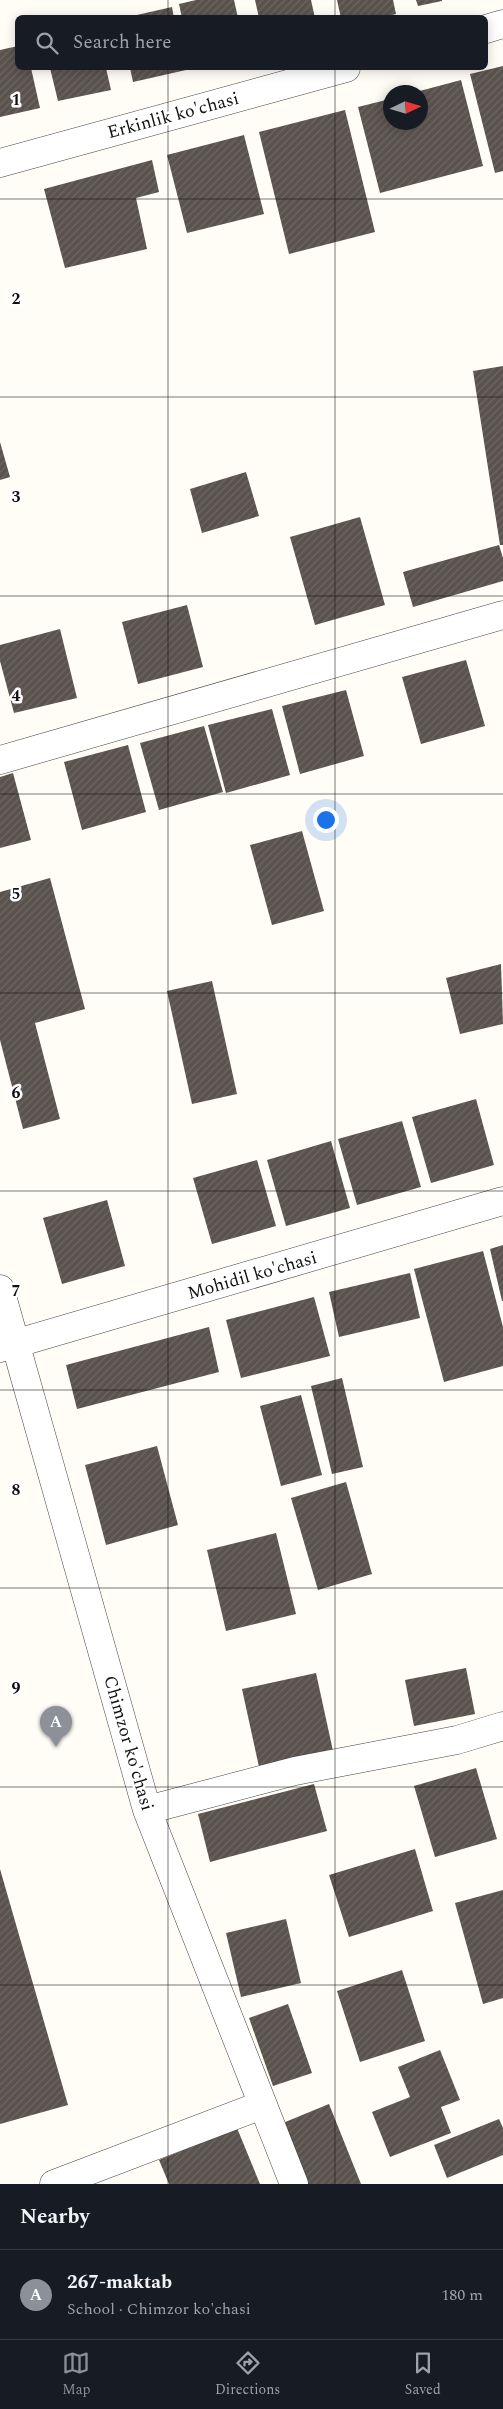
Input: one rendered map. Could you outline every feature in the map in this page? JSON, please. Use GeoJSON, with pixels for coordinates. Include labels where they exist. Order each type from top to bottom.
{"type":"FeatureCollection","features":[{"type":"Feature","properties":{"kind":"street"},"geometry":{"type":"LineString","coordinates":[[488,28],[503,24]]}},
{"type":"Feature","properties":{"kind":"street","name":"Erkinlik ko'chasi"},"geometry":{"type":"LineString","coordinates":[[0,163],[339,70]]}},
{"type":"Feature","properties":{"kind":"street"},"geometry":{"type":"LineString","coordinates":[[0,760],[503,615]]}},
{"type":"Feature","properties":{"kind":"street","name":"Mohidil ko'chasi"},"geometry":{"type":"LineString","coordinates":[[8,1346],[503,1201]]}},
{"type":"Feature","properties":{"kind":"street","name":"Chimzor ko'chasi"},"geometry":{"type":"LineString","coordinates":[[0,1289],[8,1346],[147,1810],[294,2184]]}},
{"type":"Feature","properties":{"kind":"street"},"geometry":{"type":"LineString","coordinates":[[147,1810],[295,1771],[457,1740],[503,1726]]}},
{"type":"Feature","properties":{"kind":"street"},"geometry":{"type":"LineString","coordinates":[[54,2184],[262,2105]]}},
{"type":"Feature","properties":{"kind":"building"},"geometry":{"type":"Polygon","coordinates":[[[196,0],[234,0],[237,15],[181,15],[179,4],[196,0]]]}},
{"type":"Feature","properties":{"kind":"building"},"geometry":{"type":"Polygon","coordinates":[[[255,0],[311,0],[314,15],[258,15],[255,0]]]}},
{"type":"Feature","properties":{"kind":"building"},"geometry":{"type":"Polygon","coordinates":[[[337,0],[393,0],[396,14],[392,15],[340,15],[337,0]]]}},
{"type":"Feature","properties":{"kind":"building"},"geometry":{"type":"Polygon","coordinates":[[[416,0],[442,0],[442,1],[418,6],[416,0]]]}},
{"type":"Feature","properties":{"kind":"building"},"geometry":{"type":"Polygon","coordinates":[[[172,7],[173,15],[137,15],[172,7]]]}},
{"type":"Feature","properties":{"kind":"building"},"geometry":{"type":"Polygon","coordinates":[[[15,47],[15,70],[31,70],[40,108],[0,117],[0,50],[15,47]]]}},
{"type":"Feature","properties":{"kind":"building"},"geometry":{"type":"Polygon","coordinates":[[[503,66],[503,171],[495,173],[470,74],[503,66]]]}},
{"type":"Feature","properties":{"kind":"building"},"geometry":{"type":"Polygon","coordinates":[[[50,70],[106,70],[111,90],[58,101],[50,70]]]}},
{"type":"Feature","properties":{"kind":"building"},"geometry":{"type":"Polygon","coordinates":[[[130,70],[186,70],[133,82],[130,70]]]}},
{"type":"Feature","properties":{"kind":"building"},"geometry":{"type":"Polygon","coordinates":[[[461,80],[483,166],[380,193],[358,107],[383,101],[383,130],[428,130],[428,89],[461,80]]]}},
{"type":"Feature","properties":{"kind":"building"},"geometry":{"type":"Polygon","coordinates":[[[345,110],[375,232],[289,254],[259,132],[345,110]]]}},
{"type":"Feature","properties":{"kind":"building"},"geometry":{"type":"Polygon","coordinates":[[[244,135],[264,214],[187,233],[167,155],[244,135]]]}},
{"type":"Feature","properties":{"kind":"building"},"geometry":{"type":"Polygon","coordinates":[[[152,160],[159,192],[136,198],[147,249],[65,268],[44,189],[152,160]]]}},
{"type":"Feature","properties":{"kind":"building"},"geometry":{"type":"Polygon","coordinates":[[[503,366],[503,545],[500,545],[473,371],[503,366]]]}},
{"type":"Feature","properties":{"kind":"building"},"geometry":{"type":"Polygon","coordinates":[[[0,442],[10,477],[0,480],[0,442]]]}},
{"type":"Feature","properties":{"kind":"building"},"geometry":{"type":"Polygon","coordinates":[[[246,472],[259,516],[202,533],[190,489],[246,472]]]}},
{"type":"Feature","properties":{"kind":"building"},"geometry":{"type":"Polygon","coordinates":[[[360,517],[385,605],[315,625],[290,537],[360,517]]]}},
{"type":"Feature","properties":{"kind":"building"},"geometry":{"type":"Polygon","coordinates":[[[499,545],[503,558],[503,581],[413,607],[403,572],[499,545]]]}},
{"type":"Feature","properties":{"kind":"building"},"geometry":{"type":"Polygon","coordinates":[[[187,605],[203,667],[138,684],[122,622],[187,605]]]}},
{"type":"Feature","properties":{"kind":"building"},"geometry":{"type":"Polygon","coordinates":[[[60,629],[77,698],[14,713],[0,661],[0,645],[60,629]]]}},
{"type":"Feature","properties":{"kind":"building"},"geometry":{"type":"Polygon","coordinates":[[[466,660],[485,726],[421,744],[402,677],[466,660]]]}},
{"type":"Feature","properties":{"kind":"building"},"geometry":{"type":"Polygon","coordinates":[[[346,690],[364,756],[300,774],[282,706],[346,690]]]}},
{"type":"Feature","properties":{"kind":"building"},"geometry":{"type":"Polygon","coordinates":[[[272,709],[290,775],[226,793],[208,725],[272,709]]]}},
{"type":"Feature","properties":{"kind":"building"},"geometry":{"type":"Polygon","coordinates":[[[204,726],[223,792],[159,810],[140,743],[204,726]]]}},
{"type":"Feature","properties":{"kind":"building"},"geometry":{"type":"Polygon","coordinates":[[[128,745],[146,812],[82,830],[64,762],[128,745]]]}},
{"type":"Feature","properties":{"kind":"building"},"geometry":{"type":"Polygon","coordinates":[[[13,773],[31,840],[0,848],[0,777],[13,773]]]}},
{"type":"Feature","properties":{"kind":"building"},"geometry":{"type":"Polygon","coordinates":[[[302,831],[324,911],[272,925],[250,845],[302,831]]]}},
{"type":"Feature","properties":{"kind":"building"},"geometry":{"type":"Polygon","coordinates":[[[50,878],[85,1009],[35,1023],[60,1119],[23,1129],[0,1040],[0,892],[50,878]]]}},
{"type":"Feature","properties":{"kind":"building"},"geometry":{"type":"Polygon","coordinates":[[[501,964],[503,1024],[460,1034],[446,978],[501,964]]]}},
{"type":"Feature","properties":{"kind":"building"},"geometry":{"type":"Polygon","coordinates":[[[212,981],[237,1094],[192,1104],[167,991],[212,981]]]}},
{"type":"Feature","properties":{"kind":"building"},"geometry":{"type":"Polygon","coordinates":[[[476,1099],[494,1165],[431,1183],[412,1117],[476,1099]]]}},
{"type":"Feature","properties":{"kind":"building"},"geometry":{"type":"Polygon","coordinates":[[[402,1121],[421,1187],[357,1205],[338,1139],[402,1121]]]}},
{"type":"Feature","properties":{"kind":"building"},"geometry":{"type":"Polygon","coordinates":[[[331,1141],[350,1208],[286,1226],[267,1160],[331,1141]]]}},
{"type":"Feature","properties":{"kind":"building"},"geometry":{"type":"Polygon","coordinates":[[[257,1160],[276,1226],[212,1244],[193,1178],[257,1160]]]}},
{"type":"Feature","properties":{"kind":"building"},"geometry":{"type":"Polygon","coordinates":[[[107,1200],[125,1266],[62,1284],[43,1218],[107,1200]]]}},
{"type":"Feature","properties":{"kind":"building"},"geometry":{"type":"Polygon","coordinates":[[[503,1245],[503,1301],[502,1301],[490,1249],[503,1245]]]}},
{"type":"Feature","properties":{"kind":"building"},"geometry":{"type":"Polygon","coordinates":[[[483,1251],[503,1327],[503,1366],[444,1382],[414,1269],[483,1251]]]}},
{"type":"Feature","properties":{"kind":"building"},"geometry":{"type":"Polygon","coordinates":[[[410,1273],[420,1318],[339,1337],[329,1292],[410,1273]]]}},
{"type":"Feature","properties":{"kind":"building"},"geometry":{"type":"Polygon","coordinates":[[[314,1297],[330,1356],[241,1378],[226,1320],[314,1297]]]}},
{"type":"Feature","properties":{"kind":"building"},"geometry":{"type":"Polygon","coordinates":[[[209,1327],[219,1372],[77,1409],[66,1365],[209,1327]]]}},
{"type":"Feature","properties":{"kind":"building"},"geometry":{"type":"Polygon","coordinates":[[[342,1378],[363,1467],[332,1474],[311,1386],[342,1378]]]}},
{"type":"Feature","properties":{"kind":"building"},"geometry":{"type":"Polygon","coordinates":[[[301,1395],[322,1475],[281,1486],[260,1406],[301,1395]]]}},
{"type":"Feature","properties":{"kind":"building"},"geometry":{"type":"Polygon","coordinates":[[[157,1446],[178,1525],[106,1545],[85,1465],[157,1446]]]}},
{"type":"Feature","properties":{"kind":"building"},"geometry":{"type":"Polygon","coordinates":[[[346,1482],[372,1574],[318,1590],[291,1498],[346,1482]]]}},
{"type":"Feature","properties":{"kind":"building"},"geometry":{"type":"Polygon","coordinates":[[[276,1533],[296,1614],[226,1631],[207,1550],[276,1533]]]}},
{"type":"Feature","properties":{"kind":"building"},"geometry":{"type":"Polygon","coordinates":[[[466,1668],[475,1714],[414,1726],[405,1680],[466,1668]]]}},
{"type":"Feature","properties":{"kind":"building"},"geometry":{"type":"Polygon","coordinates":[[[316,1673],[333,1751],[259,1767],[242,1689],[316,1673]]]}},
{"type":"Feature","properties":{"kind":"building"},"geometry":{"type":"Polygon","coordinates":[[[476,1768],[497,1839],[435,1857],[414,1786],[476,1768]]]}},
{"type":"Feature","properties":{"kind":"building"},"geometry":{"type":"Polygon","coordinates":[[[314,1784],[327,1831],[210,1862],[198,1814],[314,1784]]]}},
{"type":"Feature","properties":{"kind":"building"},"geometry":{"type":"Polygon","coordinates":[[[415,1849],[433,1911],[349,1937],[329,1875],[415,1849]]]}},
{"type":"Feature","properties":{"kind":"building"},"geometry":{"type":"Polygon","coordinates":[[[0,1869],[68,2105],[0,2124],[0,1869]]]}},
{"type":"Feature","properties":{"kind":"building"},"geometry":{"type":"Polygon","coordinates":[[[503,1890],[503,1998],[483,2004],[455,1903],[503,1890]]]}},
{"type":"Feature","properties":{"kind":"building"},"geometry":{"type":"Polygon","coordinates":[[[286,1919],[301,1983],[241,1997],[226,1933],[286,1919]]]}},
{"type":"Feature","properties":{"kind":"building"},"geometry":{"type":"Polygon","coordinates":[[[402,1970],[425,2041],[360,2062],[337,1991],[402,1970]]]}},
{"type":"Feature","properties":{"kind":"building"},"geometry":{"type":"Polygon","coordinates":[[[288,2004],[312,2073],[273,2086],[249,2018],[288,2004]]]}},
{"type":"Feature","properties":{"kind":"building"},"geometry":{"type":"Polygon","coordinates":[[[440,2050],[460,2100],[441,2107],[451,2133],[390,2157],[372,2112],[410,2097],[398,2067],[440,2050]]]}},
{"type":"Feature","properties":{"kind":"building"},"geometry":{"type":"Polygon","coordinates":[[[329,2104],[361,2184],[302,2184],[278,2125],[329,2104]]]}},
{"type":"Feature","properties":{"kind":"building"},"geometry":{"type":"Polygon","coordinates":[[[499,2119],[503,2128],[503,2155],[447,2178],[434,2145],[499,2119]]]}},
{"type":"Feature","properties":{"kind":"building"},"geometry":{"type":"Polygon","coordinates":[[[237,2128],[260,2184],[169,2184],[159,2160],[237,2128]]]}},
{"type":"Feature","properties":{"kind":"place","name":"267-maktab"},"geometry":{"type":"Point","coordinates":[56,1747]}}]}
